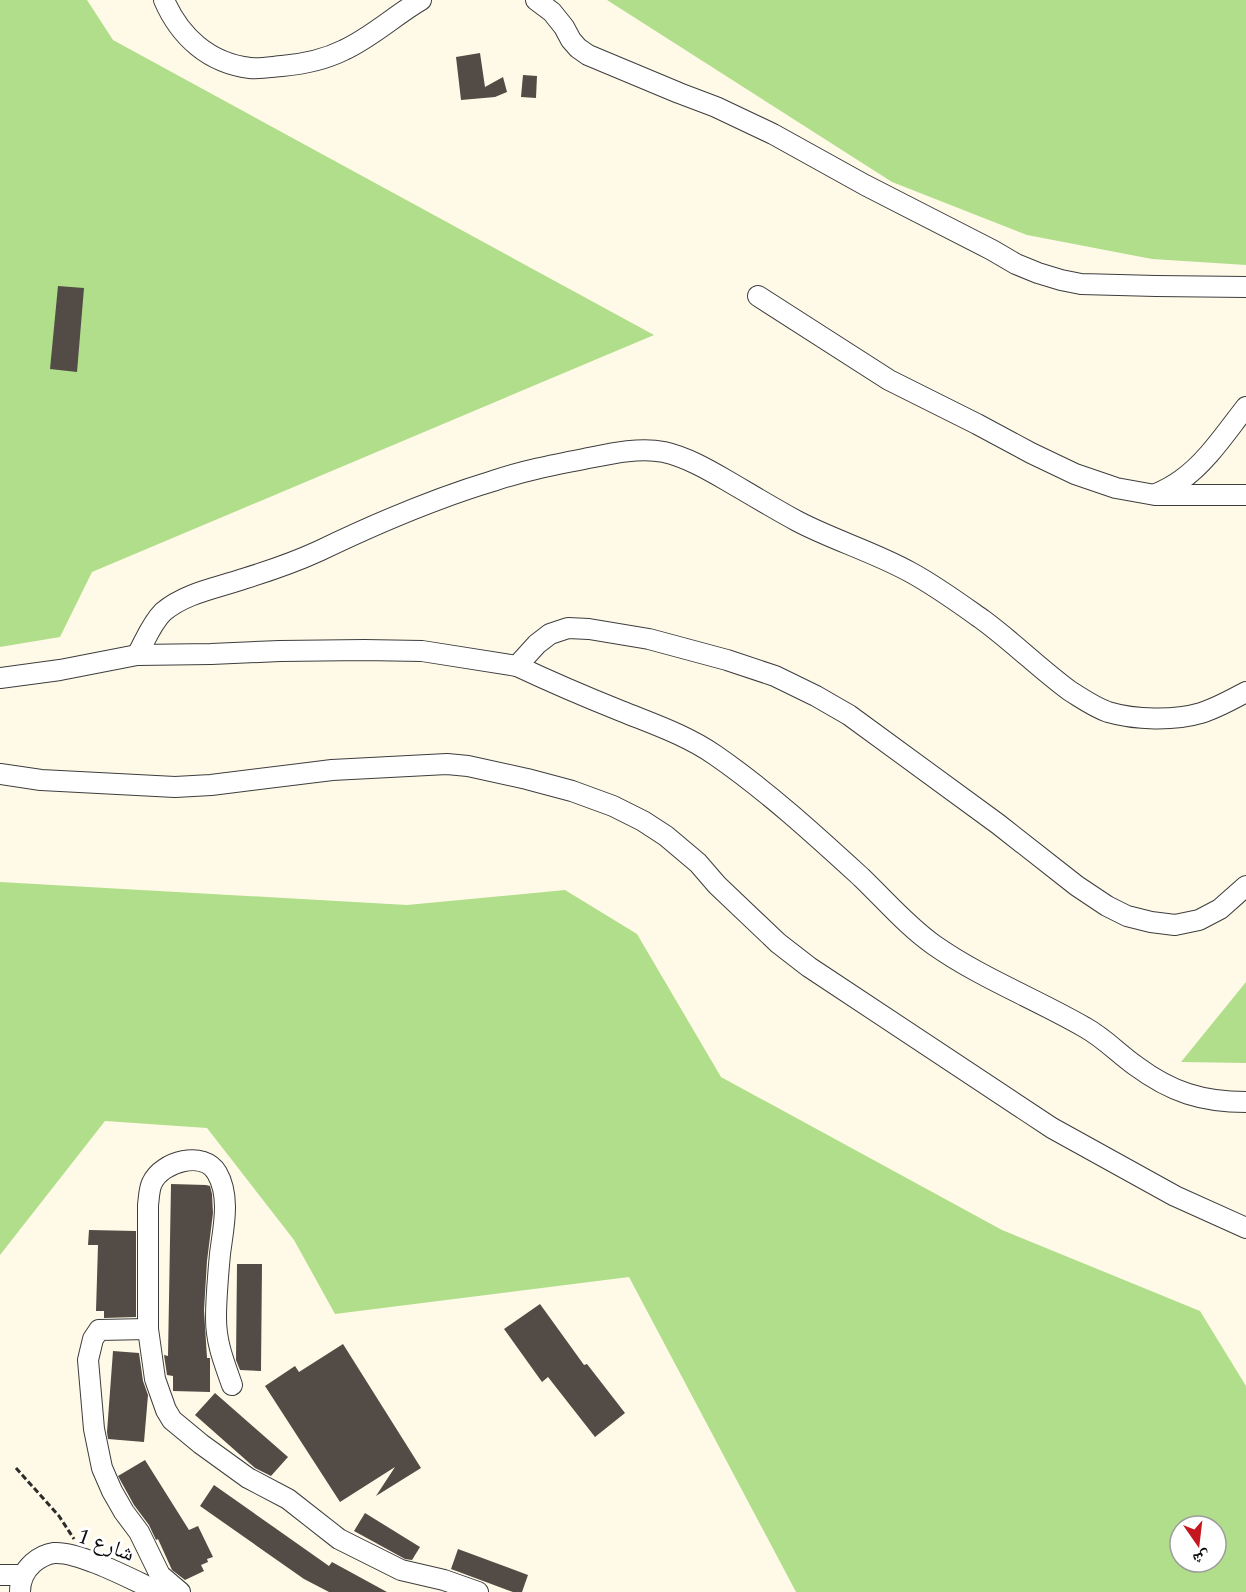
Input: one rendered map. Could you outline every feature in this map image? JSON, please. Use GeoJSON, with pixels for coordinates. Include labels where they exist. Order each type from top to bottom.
{"type":"FeatureCollection","features":[{"type":"Feature","properties":{"kind":"street"},"geometry":{"type":"LineString","coordinates":[[164,0],[181,31],[199,47],[223,62],[252,69],[308,64],[327,58],[344,51],[377,31],[421,0]]}},
{"type":"Feature","properties":{"kind":"street"},"geometry":{"type":"LineString","coordinates":[[536,0],[552,12],[571,40],[588,54],[716,107],[773,134],[1016,264],[1061,280],[1081,284],[1246,287]]}},
{"type":"Feature","properties":{"kind":"street"},"geometry":{"type":"LineString","coordinates":[[758,297],[889,380],[1076,474],[1116,488],[1155,495],[1246,495]]}},
{"type":"Feature","properties":{"kind":"street"},"geometry":{"type":"LineString","coordinates":[[1155,495],[1191,472],[1246,407]]}},
{"type":"Feature","properties":{"kind":"street"},"geometry":{"type":"LineString","coordinates":[[137,655],[155,622],[164,612],[191,596],[314,553],[361,531],[493,480],[561,464],[646,450],[686,459],[798,521],[909,572],[947,594],[993,627],[1057,681],[1091,705],[1128,717],[1178,717],[1204,712],[1246,692]]}},
{"type":"Feature","properties":{"kind":"street"},"geometry":{"type":"LineString","coordinates":[[517,666],[537,644],[550,634],[567,628],[589,629],[649,639],[727,660],[775,676],[849,715],[998,824],[1077,886],[1126,916],[1175,925],[1199,920],[1220,909],[1246,886]]}},
{"type":"Feature","properties":{"kind":"street"},"geometry":{"type":"LineString","coordinates":[[0,678],[60,670],[137,655],[352,650],[422,651],[517,666],[557,685],[678,733],[712,753],[754,783],[935,945],[1088,1029],[1137,1067],[1173,1089],[1211,1099],[1246,1102]]}},
{"type":"Feature","properties":{"kind":"street"},"geometry":{"type":"LineString","coordinates":[[0,774],[41,780],[175,787],[212,785],[332,770],[447,764],[468,766],[572,791],[613,806],[666,836],[698,863],[717,885],[770,936],[810,967],[1052,1128],[1175,1196],[1246,1227]]}},
{"type":"Feature","properties":{"kind":"street"},"geometry":{"type":"LineString","coordinates":[[232,1385],[218,1348],[216,1320],[225,1212],[223,1187],[213,1167],[206,1163],[185,1161],[161,1171],[151,1185],[148,1205],[148,1329],[155,1379],[172,1420],[223,1461],[248,1478],[288,1499],[339,1539],[401,1569],[478,1592]]}},
{"type":"Feature","properties":{"kind":"street"},"geometry":{"type":"LineString","coordinates":[[148,1329],[99,1330],[93,1339],[88,1360],[94,1429],[102,1468],[112,1491],[139,1532],[160,1575],[180,1592]]}},
{"type":"Feature","properties":{"kind":"street","name":"شارع 1"},"geometry":{"type":"LineString","coordinates":[[22,1583],[28,1567],[35,1560],[53,1553],[71,1555],[88,1561],[159,1592]]}},
{"type":"Feature","properties":{"kind":"street"},"geometry":{"type":"LineString","coordinates":[[0,1575],[22,1583]]}},
{"type":"Feature","properties":{"kind":"path"},"geometry":{"type":"LineString","coordinates":[[16,1468],[59,1515],[88,1561]]}},
{"type":"Feature","properties":{"kind":"green space"},"geometry":{"type":"Polygon","coordinates":[[[0,0],[87,0],[113,40],[654,335],[92,572],[60,637],[0,647],[0,0]]]}},
{"type":"Feature","properties":{"kind":"green space"},"geometry":{"type":"Polygon","coordinates":[[[607,0],[1246,0],[1246,265],[1152,259],[1027,235],[892,182],[607,0]]]}},
{"type":"Feature","properties":{"kind":"green space"},"geometry":{"type":"Polygon","coordinates":[[[0,882],[407,905],[565,890],[637,934],[721,1077],[1002,1230],[1200,1311],[1246,1386],[1246,1592],[796,1592],[629,1277],[335,1314],[294,1240],[207,1128],[105,1121],[0,1255],[0,882]]]}},
{"type":"Feature","properties":{"kind":"green space"},"geometry":{"type":"Polygon","coordinates":[[[1246,982],[1246,1063],[1181,1062],[1246,982]]]}},
{"type":"Feature","properties":{"kind":"building"},"geometry":{"type":"Polygon","coordinates":[[[480,53],[485,87],[503,77],[507,92],[495,97],[461,100],[456,57],[480,53]]]}},
{"type":"Feature","properties":{"kind":"building"},"geometry":{"type":"Polygon","coordinates":[[[523,75],[537,76],[536,98],[521,97],[523,75]]]}},
{"type":"Feature","properties":{"kind":"building"},"geometry":{"type":"Polygon","coordinates":[[[58,286],[84,288],[77,372],[50,369],[58,286]]]}},
{"type":"Feature","properties":{"kind":"building"},"geometry":{"type":"Polygon","coordinates":[[[171,1184],[206,1185],[210,1186],[212,1194],[213,1213],[204,1310],[207,1358],[210,1358],[210,1392],[173,1391],[173,1376],[167,1375],[164,1355],[168,1356],[171,1184]]]}},
{"type":"Feature","properties":{"kind":"building"},"geometry":{"type":"Polygon","coordinates":[[[89,1230],[136,1231],[136,1317],[104,1318],[104,1311],[96,1311],[98,1245],[88,1245],[89,1230]]]}},
{"type":"Feature","properties":{"kind":"building"},"geometry":{"type":"Polygon","coordinates":[[[237,1264],[262,1264],[261,1371],[240,1370],[236,1360],[237,1264]]]}},
{"type":"Feature","properties":{"kind":"building"},"geometry":{"type":"Polygon","coordinates":[[[540,1304],[584,1365],[587,1364],[625,1413],[595,1437],[548,1377],[542,1382],[504,1329],[540,1304]]]}},
{"type":"Feature","properties":{"kind":"building"},"geometry":{"type":"Polygon","coordinates":[[[343,1344],[421,1468],[376,1496],[395,1467],[340,1502],[265,1386],[295,1366],[299,1372],[343,1344]]]}},
{"type":"Feature","properties":{"kind":"building"},"geometry":{"type":"Polygon","coordinates":[[[113,1351],[139,1353],[143,1381],[148,1395],[144,1442],[108,1439],[113,1351]]]}},
{"type":"Feature","properties":{"kind":"building"},"geometry":{"type":"Polygon","coordinates":[[[215,1393],[288,1457],[271,1476],[255,1468],[195,1415],[215,1393]]]}},
{"type":"Feature","properties":{"kind":"building"},"geometry":{"type":"Polygon","coordinates":[[[145,1460],[189,1530],[198,1526],[213,1557],[201,1565],[204,1571],[185,1580],[172,1570],[158,1539],[156,1540],[118,1476],[145,1460]]]}},
{"type":"Feature","properties":{"kind":"building"},"geometry":{"type":"Polygon","coordinates":[[[214,1485],[329,1566],[332,1562],[387,1592],[329,1592],[304,1579],[200,1506],[214,1485]]]}},
{"type":"Feature","properties":{"kind":"building"},"geometry":{"type":"Polygon","coordinates":[[[365,1513],[420,1547],[412,1560],[405,1559],[354,1531],[365,1513]]]}},
{"type":"Feature","properties":{"kind":"building"},"geometry":{"type":"Polygon","coordinates":[[[458,1549],[528,1575],[522,1592],[513,1592],[451,1569],[458,1549]]]}}]}
